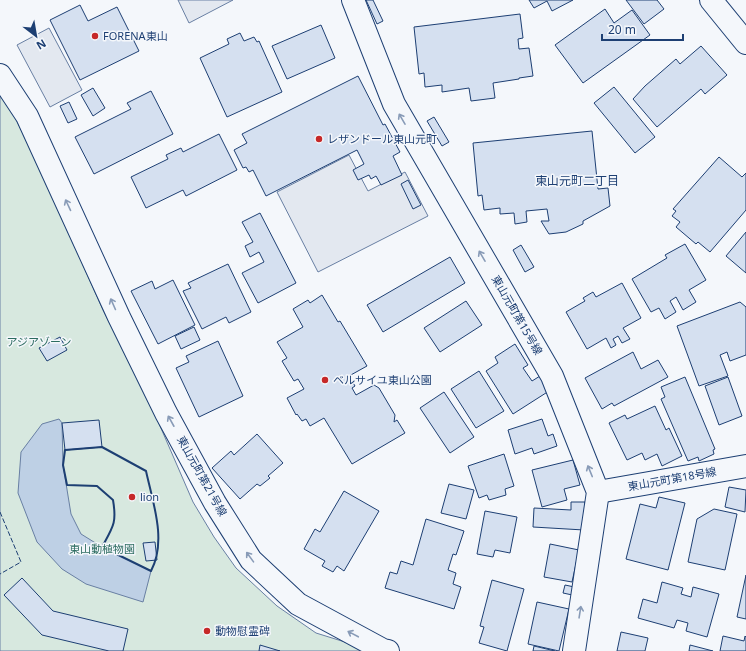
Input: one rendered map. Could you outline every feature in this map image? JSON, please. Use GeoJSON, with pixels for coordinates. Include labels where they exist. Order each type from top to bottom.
{"type":"FeatureCollection","features":[{"type":"Feature","properties":{"kind":"street","name":"東山元町第15号線"},"geometry":{"type":"LineString","coordinates":[[353,0],[394,104],[552,376],[598,492]]}},
{"type":"Feature","properties":{"kind":"street"},"geometry":{"type":"LineString","coordinates":[[711,0],[746,43]]}},
{"type":"Feature","properties":{"kind":"street","name":"東山元町第21号線"},"geometry":{"type":"LineString","coordinates":[[0,75],[27,116],[119,317],[166,413],[215,503],[251,560],[298,604],[383,650],[388,651]]}},
{"type":"Feature","properties":{"kind":"street","name":"東山元町第18号線"},"geometry":{"type":"LineString","coordinates":[[598,492],[746,466]]}},
{"type":"Feature","properties":{"kind":"street"},"geometry":{"type":"LineString","coordinates":[[574,651],[598,492]]}},
{"type":"Feature","properties":{"kind":"green space","name":"東山動植物園"},"geometry":{"type":"Polygon","coordinates":[[[0,87],[41,170],[103,310],[147,396],[193,502],[214,537],[236,568],[277,606],[316,633],[374,651],[0,651],[0,87]]]}},
{"type":"Feature","properties":{"kind":"shaded area"},"geometry":{"type":"Polygon","coordinates":[[[178,0],[233,0],[189,23],[178,0]]]}},
{"type":"Feature","properties":{"kind":"shaded area"},"geometry":{"type":"Polygon","coordinates":[[[49,28],[82,90],[50,107],[17,45],[49,28]]]}},
{"type":"Feature","properties":{"kind":"shaded area"},"geometry":{"type":"Polygon","coordinates":[[[349,155],[368,191],[405,172],[428,216],[318,272],[277,192],[349,155]]]}},
{"type":"Feature","properties":{"kind":"water"},"geometry":{"type":"Polygon","coordinates":[[[59,419],[62,423],[63,465],[71,514],[81,534],[102,547],[151,571],[143,602],[86,584],[62,569],[37,542],[18,493],[21,452],[42,424],[59,419]]]}},
{"type":"Feature","properties":{"kind":"building"},"geometry":{"type":"Polygon","coordinates":[[[366,0],[373,0],[383,21],[377,24],[366,0]]]}},
{"type":"Feature","properties":{"kind":"building"},"geometry":{"type":"Polygon","coordinates":[[[529,0],[573,0],[552,11],[547,1],[534,8],[529,0]]]}},
{"type":"Feature","properties":{"kind":"building"},"geometry":{"type":"Polygon","coordinates":[[[626,0],[657,0],[664,9],[644,24],[626,0]]]}},
{"type":"Feature","properties":{"kind":"building","name":"FORENA東山"},"geometry":{"type":"Polygon","coordinates":[[[80,5],[88,21],[117,7],[139,51],[80,80],[50,20],[80,5]]]}},
{"type":"Feature","properties":{"kind":"building"},"geometry":{"type":"Polygon","coordinates":[[[605,9],[614,23],[632,10],[650,35],[583,83],[555,45],[605,9]]]}},
{"type":"Feature","properties":{"kind":"building"},"geometry":{"type":"Polygon","coordinates":[[[520,14],[523,38],[518,39],[519,49],[529,48],[533,76],[493,83],[495,98],[471,101],[469,88],[442,92],[442,85],[425,87],[424,73],[419,74],[414,27],[520,14]]]}},
{"type":"Feature","properties":{"kind":"building"},"geometry":{"type":"Polygon","coordinates":[[[321,25],[335,58],[287,79],[272,46],[321,25]]]}},
{"type":"Feature","properties":{"kind":"building"},"geometry":{"type":"Polygon","coordinates":[[[240,33],[244,41],[254,37],[257,42],[259,41],[282,92],[227,117],[200,58],[229,44],[227,39],[240,33]]]}},
{"type":"Feature","properties":{"kind":"building"},"geometry":{"type":"Polygon","coordinates":[[[701,46],[727,75],[705,94],[701,89],[657,127],[633,99],[645,86],[676,59],[680,64],[701,46]]]}},
{"type":"Feature","properties":{"kind":"building","name":"レザンドール東山元町"},"geometry":{"type":"Polygon","coordinates":[[[358,76],[383,125],[385,124],[400,152],[393,156],[402,175],[381,185],[376,176],[371,179],[369,175],[358,180],[353,170],[364,164],[357,150],[266,196],[253,170],[249,172],[246,167],[243,168],[234,150],[247,143],[242,134],[358,76]]]}},
{"type":"Feature","properties":{"kind":"building"},"geometry":{"type":"Polygon","coordinates":[[[614,87],[655,137],[635,153],[594,103],[614,87]]]}},
{"type":"Feature","properties":{"kind":"building"},"geometry":{"type":"Polygon","coordinates":[[[93,88],[105,108],[93,116],[81,95],[93,88]]]}},
{"type":"Feature","properties":{"kind":"building"},"geometry":{"type":"Polygon","coordinates":[[[151,91],[173,134],[94,174],[75,137],[131,109],[127,103],[151,91]]]}},
{"type":"Feature","properties":{"kind":"building"},"geometry":{"type":"Polygon","coordinates":[[[69,102],[77,119],[68,123],[60,106],[69,102]]]}},
{"type":"Feature","properties":{"kind":"building"},"geometry":{"type":"Polygon","coordinates":[[[434,117],[449,142],[442,146],[427,121],[434,117]]]}},
{"type":"Feature","properties":{"kind":"building"},"geometry":{"type":"Polygon","coordinates":[[[592,131],[598,189],[608,188],[610,206],[583,221],[583,224],[566,232],[549,234],[541,221],[549,221],[547,209],[526,211],[527,222],[515,224],[514,213],[500,214],[500,208],[484,210],[482,195],[478,196],[473,143],[592,131]]]}},
{"type":"Feature","properties":{"kind":"building"},"geometry":{"type":"Polygon","coordinates":[[[219,134],[237,170],[186,196],[183,190],[146,208],[131,177],[168,159],[166,155],[181,148],[183,152],[219,134]]]}},
{"type":"Feature","properties":{"kind":"building"},"geometry":{"type":"Polygon","coordinates":[[[719,157],[742,177],[746,173],[746,210],[710,252],[698,242],[696,244],[676,227],[680,222],[672,216],[676,211],[673,209],[719,157]]]}},
{"type":"Feature","properties":{"kind":"building"},"geometry":{"type":"Polygon","coordinates":[[[408,180],[421,205],[413,209],[401,184],[408,180]]]}},
{"type":"Feature","properties":{"kind":"building"},"geometry":{"type":"Polygon","coordinates":[[[260,213],[296,283],[258,303],[242,273],[264,262],[259,252],[250,257],[245,246],[253,242],[242,222],[260,213]]]}},
{"type":"Feature","properties":{"kind":"building"},"geometry":{"type":"Polygon","coordinates":[[[746,232],[746,273],[726,256],[746,232]]]}},
{"type":"Feature","properties":{"kind":"building"},"geometry":{"type":"Polygon","coordinates":[[[685,244],[706,280],[689,290],[696,302],[683,310],[676,297],[670,301],[676,312],[665,319],[659,308],[651,312],[632,279],[667,258],[665,255],[685,244]]]}},
{"type":"Feature","properties":{"kind":"building"},"geometry":{"type":"Polygon","coordinates":[[[521,245],[534,267],[525,272],[513,250],[521,245]]]}},
{"type":"Feature","properties":{"kind":"building"},"geometry":{"type":"Polygon","coordinates":[[[450,257],[465,283],[383,332],[367,305],[450,257]]]}},
{"type":"Feature","properties":{"kind":"building"},"geometry":{"type":"Polygon","coordinates":[[[228,264],[251,312],[229,323],[226,317],[202,329],[183,291],[191,288],[188,283],[228,264]]]}},
{"type":"Feature","properties":{"kind":"building"},"geometry":{"type":"Polygon","coordinates":[[[173,280],[195,325],[158,344],[131,291],[152,281],[155,289],[173,280]]]}},
{"type":"Feature","properties":{"kind":"building"},"geometry":{"type":"Polygon","coordinates":[[[622,283],[641,318],[623,328],[630,339],[622,343],[618,336],[613,339],[616,345],[611,348],[606,338],[587,349],[566,312],[585,301],[583,298],[593,292],[596,297],[622,283]]]}},
{"type":"Feature","properties":{"kind":"building","name":"ベルサイユ東山公園"},"geometry":{"type":"Polygon","coordinates":[[[322,295],[338,322],[340,321],[367,366],[349,376],[355,386],[352,388],[356,395],[374,385],[379,388],[395,415],[394,422],[397,420],[405,433],[352,464],[324,418],[310,426],[306,419],[302,421],[297,414],[296,415],[287,398],[304,389],[298,379],[294,381],[282,361],[287,358],[277,342],[303,327],[293,309],[308,300],[310,303],[322,295]]]}},
{"type":"Feature","properties":{"kind":"building"},"geometry":{"type":"Polygon","coordinates":[[[466,301],[482,325],[440,352],[424,328],[466,301]]]}},
{"type":"Feature","properties":{"kind":"building"},"geometry":{"type":"Polygon","coordinates":[[[740,302],[746,307],[746,355],[730,361],[727,352],[720,355],[728,376],[699,386],[677,326],[740,302]]]}},
{"type":"Feature","properties":{"kind":"building"},"geometry":{"type":"Polygon","coordinates":[[[194,327],[200,340],[181,349],[175,336],[194,327]]]}},
{"type":"Feature","properties":{"kind":"building"},"geometry":{"type":"Polygon","coordinates":[[[60,337],[67,350],[47,361],[39,348],[60,337]]]}},
{"type":"Feature","properties":{"kind":"building"},"geometry":{"type":"Polygon","coordinates":[[[218,341],[243,396],[199,417],[176,368],[189,362],[186,356],[218,341]]]}},
{"type":"Feature","properties":{"kind":"building"},"geometry":{"type":"Polygon","coordinates":[[[515,344],[528,365],[523,368],[532,381],[540,376],[549,391],[513,414],[486,371],[498,363],[495,357],[515,344]]]}},
{"type":"Feature","properties":{"kind":"building"},"geometry":{"type":"Polygon","coordinates":[[[633,352],[641,369],[658,360],[668,377],[614,406],[612,403],[602,409],[585,378],[633,352]]]}},
{"type":"Feature","properties":{"kind":"building"},"geometry":{"type":"Polygon","coordinates":[[[479,371],[504,411],[476,428],[451,389],[479,371]]]}},
{"type":"Feature","properties":{"kind":"building"},"geometry":{"type":"Polygon","coordinates":[[[685,377],[715,449],[713,450],[714,454],[699,461],[698,457],[688,461],[661,399],[665,397],[661,387],[685,377]]]}},
{"type":"Feature","properties":{"kind":"building"},"geometry":{"type":"Polygon","coordinates":[[[728,377],[742,416],[719,425],[705,386],[728,377]]]}},
{"type":"Feature","properties":{"kind":"building"},"geometry":{"type":"Polygon","coordinates":[[[444,392],[474,437],[450,453],[420,408],[444,392]]]}},
{"type":"Feature","properties":{"kind":"building"},"geometry":{"type":"Polygon","coordinates":[[[655,406],[666,430],[669,428],[682,456],[662,466],[657,454],[645,460],[642,453],[627,460],[609,423],[625,415],[627,419],[655,406]]]}},
{"type":"Feature","properties":{"kind":"building"},"geometry":{"type":"Polygon","coordinates":[[[542,419],[548,436],[553,434],[557,446],[534,454],[532,448],[515,454],[508,430],[542,419]]]}},
{"type":"Feature","properties":{"kind":"building"},"geometry":{"type":"Polygon","coordinates":[[[99,420],[102,447],[65,450],[62,423],[99,420]]]}},
{"type":"Feature","properties":{"kind":"building"},"geometry":{"type":"Polygon","coordinates":[[[257,434],[283,463],[268,476],[270,478],[260,486],[257,484],[240,499],[212,468],[231,451],[234,455],[257,434]]]}},
{"type":"Feature","properties":{"kind":"building"},"geometry":{"type":"Polygon","coordinates":[[[504,454],[514,486],[505,489],[506,495],[489,500],[487,495],[479,498],[468,466],[504,454]]]}},
{"type":"Feature","properties":{"kind":"building"},"geometry":{"type":"Polygon","coordinates":[[[573,460],[580,485],[564,489],[567,500],[542,507],[532,470],[573,460]]]}},
{"type":"Feature","properties":{"kind":"building"},"geometry":{"type":"Polygon","coordinates":[[[449,484],[474,490],[466,519],[441,513],[449,484]]]}},
{"type":"Feature","properties":{"kind":"building"},"geometry":{"type":"Polygon","coordinates":[[[729,487],[746,490],[745,512],[725,507],[729,487]]]}},
{"type":"Feature","properties":{"kind":"building"},"geometry":{"type":"Polygon","coordinates":[[[344,491],[379,511],[344,571],[337,566],[333,572],[322,566],[325,561],[304,549],[315,529],[320,532],[344,491]]]}},
{"type":"Feature","properties":{"kind":"building"},"geometry":{"type":"Polygon","coordinates":[[[659,497],[685,503],[668,570],[626,559],[640,504],[656,508],[659,497]]]}},
{"type":"Feature","properties":{"kind":"building"},"geometry":{"type":"Polygon","coordinates":[[[571,502],[585,502],[584,530],[533,527],[534,508],[571,510],[571,502]]]}},
{"type":"Feature","properties":{"kind":"building"},"geometry":{"type":"Polygon","coordinates":[[[714,509],[737,514],[725,570],[688,562],[697,519],[714,509]]]}},
{"type":"Feature","properties":{"kind":"building"},"geometry":{"type":"Polygon","coordinates":[[[485,511],[517,517],[510,553],[495,550],[493,557],[477,554],[485,511]]]}},
{"type":"Feature","properties":{"kind":"building"},"geometry":{"type":"Polygon","coordinates":[[[426,519],[464,531],[456,555],[453,554],[448,570],[456,573],[453,584],[461,587],[454,609],[385,588],[390,572],[397,574],[401,561],[413,565],[426,519]]]}},
{"type":"Feature","properties":{"kind":"building"},"geometry":{"type":"Polygon","coordinates":[[[155,542],[157,560],[146,561],[143,543],[155,542]]]}},
{"type":"Feature","properties":{"kind":"building"},"geometry":{"type":"Polygon","coordinates":[[[550,544],[579,550],[572,582],[544,577],[550,544]]]}},
{"type":"Feature","properties":{"kind":"building"},"geometry":{"type":"Polygon","coordinates":[[[746,575],[746,619],[737,617],[746,575]]]}},
{"type":"Feature","properties":{"kind":"building"},"geometry":{"type":"Polygon","coordinates":[[[22,578],[53,611],[128,629],[123,651],[109,651],[42,635],[4,595],[22,578]]]}},
{"type":"Feature","properties":{"kind":"building"},"geometry":{"type":"Polygon","coordinates":[[[492,580],[524,589],[507,651],[479,643],[484,627],[480,626],[492,580]]]}},
{"type":"Feature","properties":{"kind":"building"},"geometry":{"type":"Polygon","coordinates":[[[662,582],[683,588],[681,594],[691,597],[693,587],[719,594],[707,637],[686,631],[688,623],[677,620],[674,628],[638,618],[643,599],[657,603],[662,582]]]}},
{"type":"Feature","properties":{"kind":"building"},"geometry":{"type":"Polygon","coordinates":[[[565,585],[579,588],[577,596],[563,593],[565,585]]]}},
{"type":"Feature","properties":{"kind":"building"},"geometry":{"type":"Polygon","coordinates":[[[537,602],[569,609],[559,651],[528,644],[537,602]]]}},
{"type":"Feature","properties":{"kind":"building"},"geometry":{"type":"Polygon","coordinates":[[[621,632],[648,638],[645,651],[617,651],[621,632]]]}},
{"type":"Feature","properties":{"kind":"building"},"geometry":{"type":"Polygon","coordinates":[[[723,636],[744,641],[745,636],[746,651],[720,651],[723,636]]]}},
{"type":"Feature","properties":{"kind":"building"},"geometry":{"type":"Polygon","coordinates":[[[260,645],[280,651],[259,651],[260,645]]]}},
{"type":"Feature","properties":{"kind":"building"},"geometry":{"type":"Polygon","coordinates":[[[690,645],[713,651],[689,651],[690,645]]]}},
{"type":"Feature","properties":{"kind":"building"},"geometry":{"type":"Polygon","coordinates":[[[534,646],[555,651],[533,651],[534,646]]]}},
{"type":"Feature","properties":{"kind":"fence"},"geometry":{"type":"LineString","coordinates":[[0,512],[21,562],[0,574]]}},
{"type":"Feature","properties":{"kind":"wall"},"geometry":{"type":"LineString","coordinates":[[102,447],[146,471],[155,509],[158,535],[156,559],[151,571],[102,547],[113,525],[115,514],[113,500],[97,486],[67,485],[63,465],[65,450],[102,447]]}},
{"type":"Feature","properties":{"kind":"place","name":"FORENA東山"},"geometry":{"type":"Point","coordinates":[95,36]}},
{"type":"Feature","properties":{"kind":"place","name":"レザンドール東山元町"},"geometry":{"type":"Point","coordinates":[319,139]}},
{"type":"Feature","properties":{"kind":"place","name":"ベルサイユ東山公園"},"geometry":{"type":"Point","coordinates":[325,380]}},
{"type":"Feature","properties":{"kind":"place","name":"lion"},"geometry":{"type":"Point","coordinates":[132,497]}},
{"type":"Feature","properties":{"kind":"place","name":"動物慰霊碑"},"geometry":{"type":"Point","coordinates":[207,631]}},
{"type":"Feature","properties":{"kind":"district","name":"東山元町二丁目"},"geometry":{"type":"Point","coordinates":[577,181]}},
{"type":"Feature","properties":{"kind":"park label","name":"アジアゾーン"},"geometry":{"type":"Point","coordinates":[39,342]}}]}
